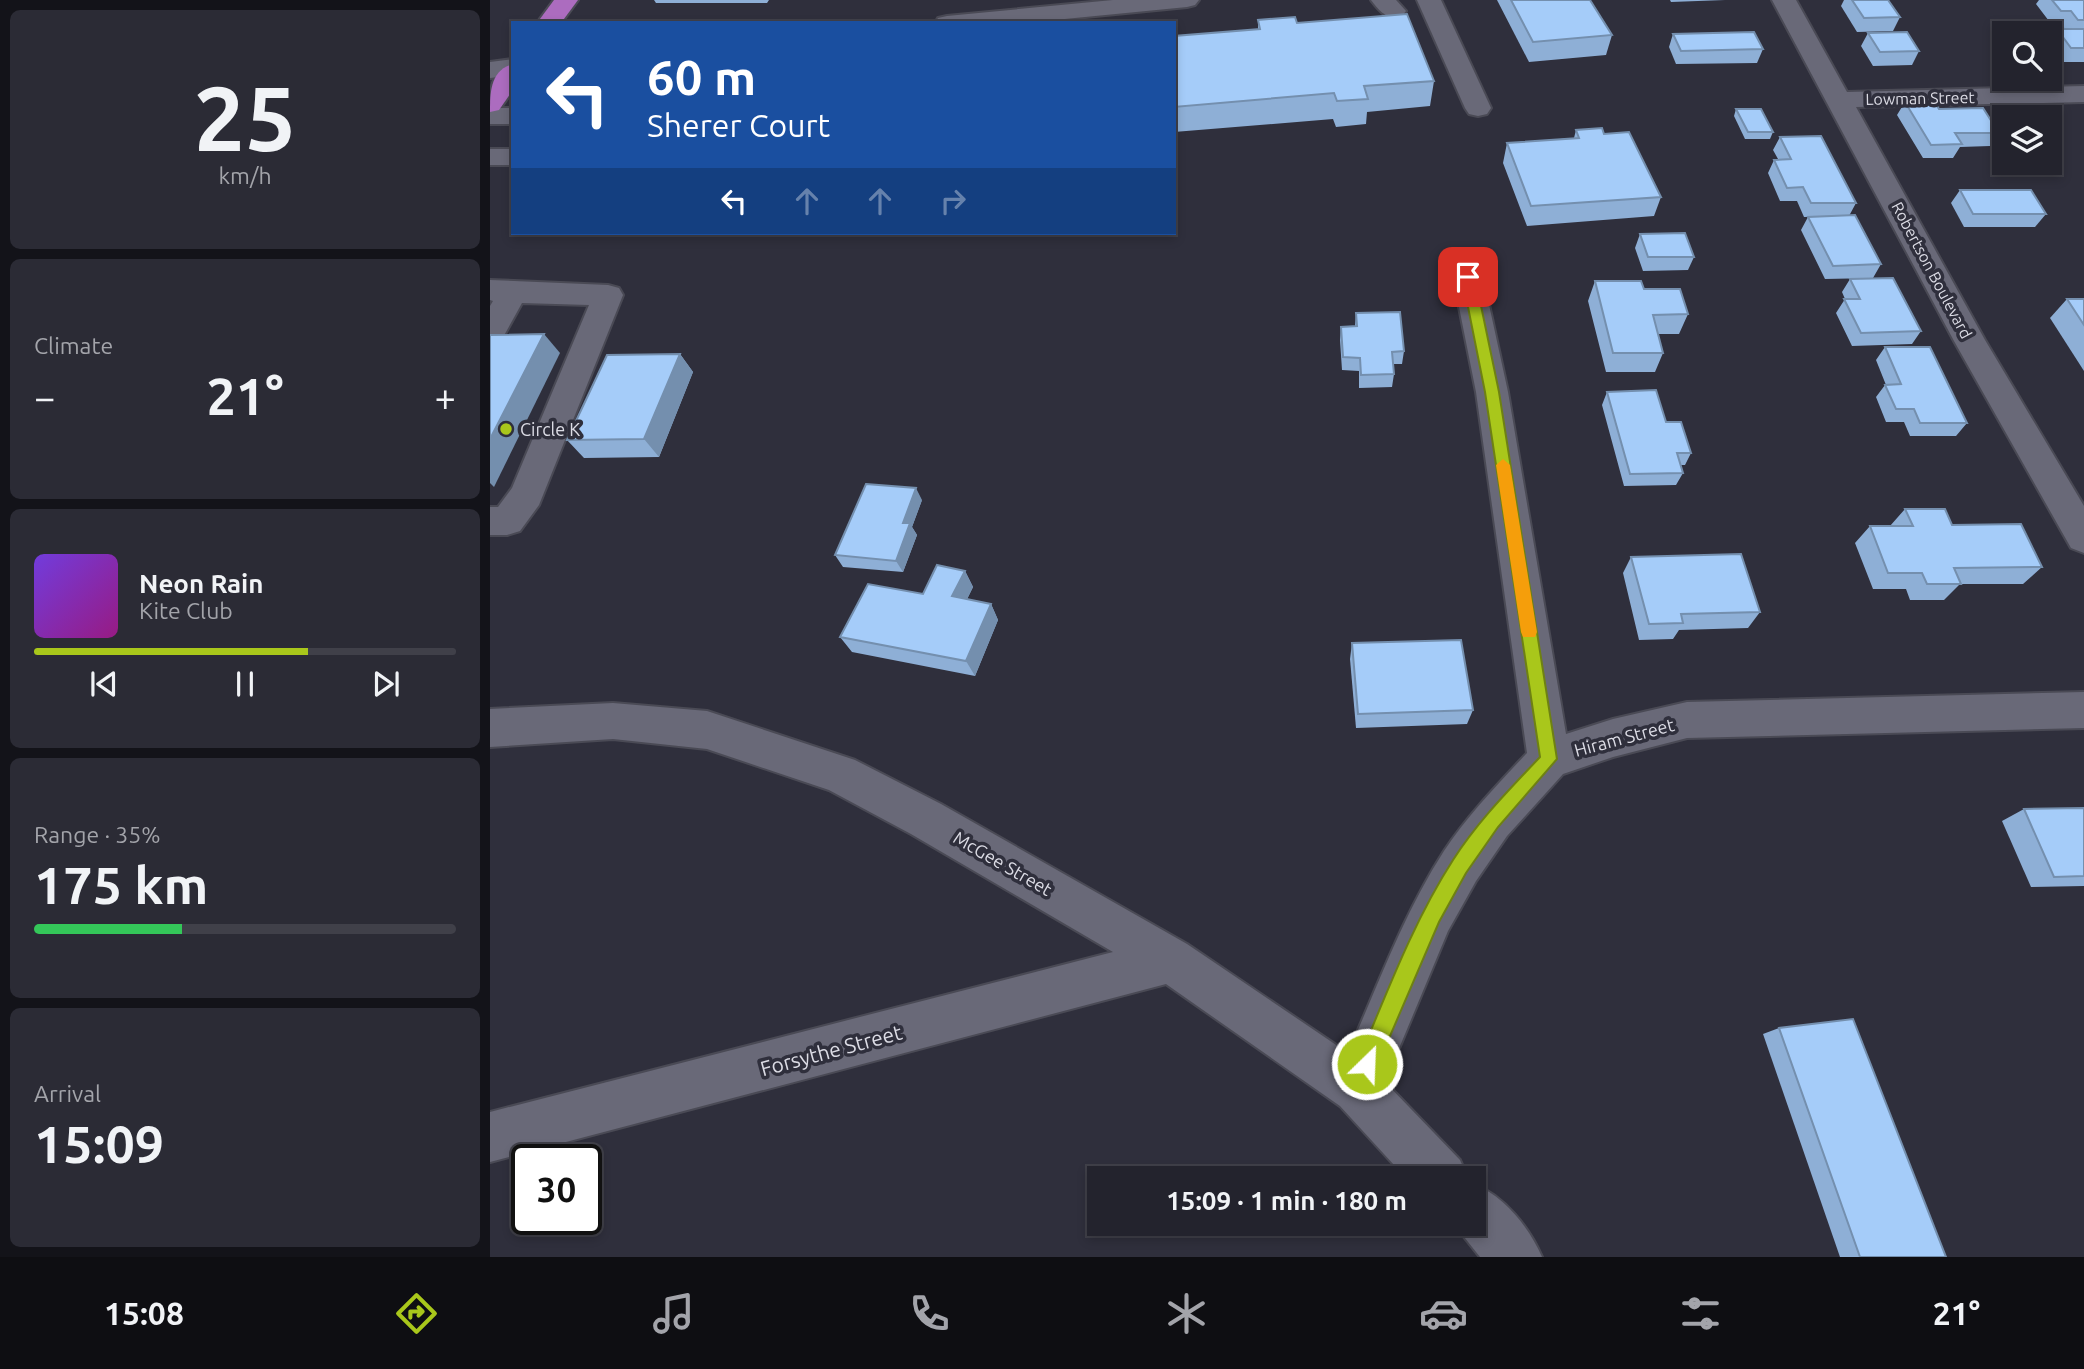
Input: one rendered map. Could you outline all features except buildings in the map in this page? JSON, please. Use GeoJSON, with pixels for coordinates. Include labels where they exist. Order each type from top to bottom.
{"type":"FeatureCollection","features":[{"type":"Feature","properties":{"kind":"highway"},"geometry":{"type":"LineString","coordinates":[[550,21],[565,0]]}},
{"type":"Feature","properties":{"kind":"highway"},"geometry":{"type":"LineString","coordinates":[[490,104],[511,73]]}},
{"type":"Feature","properties":{"kind":"street"},"geometry":{"type":"LineString","coordinates":[[963,21],[1187,0]]}},
{"type":"Feature","properties":{"kind":"street"},"geometry":{"type":"LineString","coordinates":[[1429,0],[1478,108]]}},
{"type":"Feature","properties":{"kind":"street","name":"Robertson Boulevard"},"geometry":{"type":"LineString","coordinates":[[1784,0],[1841,100],[1970,341],[2084,538]]}},
{"type":"Feature","properties":{"kind":"street"},"geometry":{"type":"LineString","coordinates":[[490,70],[511,70]]}},
{"type":"Feature","properties":{"kind":"street","name":"Lowman Street"},"geometry":{"type":"LineString","coordinates":[[1841,100],[2084,94]]}},
{"type":"Feature","properties":{"kind":"street"},"geometry":{"type":"LineString","coordinates":[[490,116],[511,116]]}},
{"type":"Feature","properties":{"kind":"street"},"geometry":{"type":"LineString","coordinates":[[490,157],[511,157]]}},
{"type":"Feature","properties":{"kind":"street"},"geometry":{"type":"LineString","coordinates":[[1468,277],[1492,392],[1549,759]]}},
{"type":"Feature","properties":{"kind":"street"},"geometry":{"type":"LineString","coordinates":[[490,333],[501,291],[608,295],[527,495],[507,521],[490,521]]}},
{"type":"Feature","properties":{"kind":"street","name":"Hiram Street"},"geometry":{"type":"LineString","coordinates":[[1357,1089],[1432,915],[1460,866],[1492,821],[1549,759],[1613,738],[1687,720],[2084,710]]}},
{"type":"Feature","properties":{"kind":"street","name":"McGee Street"},"geometry":{"type":"LineString","coordinates":[[490,728],[613,721],[707,730],[840,775],[926,819],[1171,960],[1357,1089],[1431,1166]]}},
{"type":"Feature","properties":{"kind":"street","name":"Forsythe Street"},"geometry":{"type":"LineString","coordinates":[[490,1137],[1171,960]]}},
{"type":"Feature","properties":{"kind":"street"},"geometry":{"type":"LineString","coordinates":[[1486,1223],[1516,1257]]}},
{"type":"Feature","properties":{"kind":"slow traffic"},"geometry":{"type":"LineString","coordinates":[[1503,465],[1529,632]]}},
{"type":"Feature","properties":{"kind":"place","name":"Circle K"},"geometry":{"type":"Point","coordinates":[506,429]}},
{"type":"Feature","properties":{"kind":"route"},"geometry":{"type":"LineString","coordinates":[[1367,1064],[1432,915],[1460,866],[1492,821],[1549,759],[1492,392],[1468,277]]}}]}
